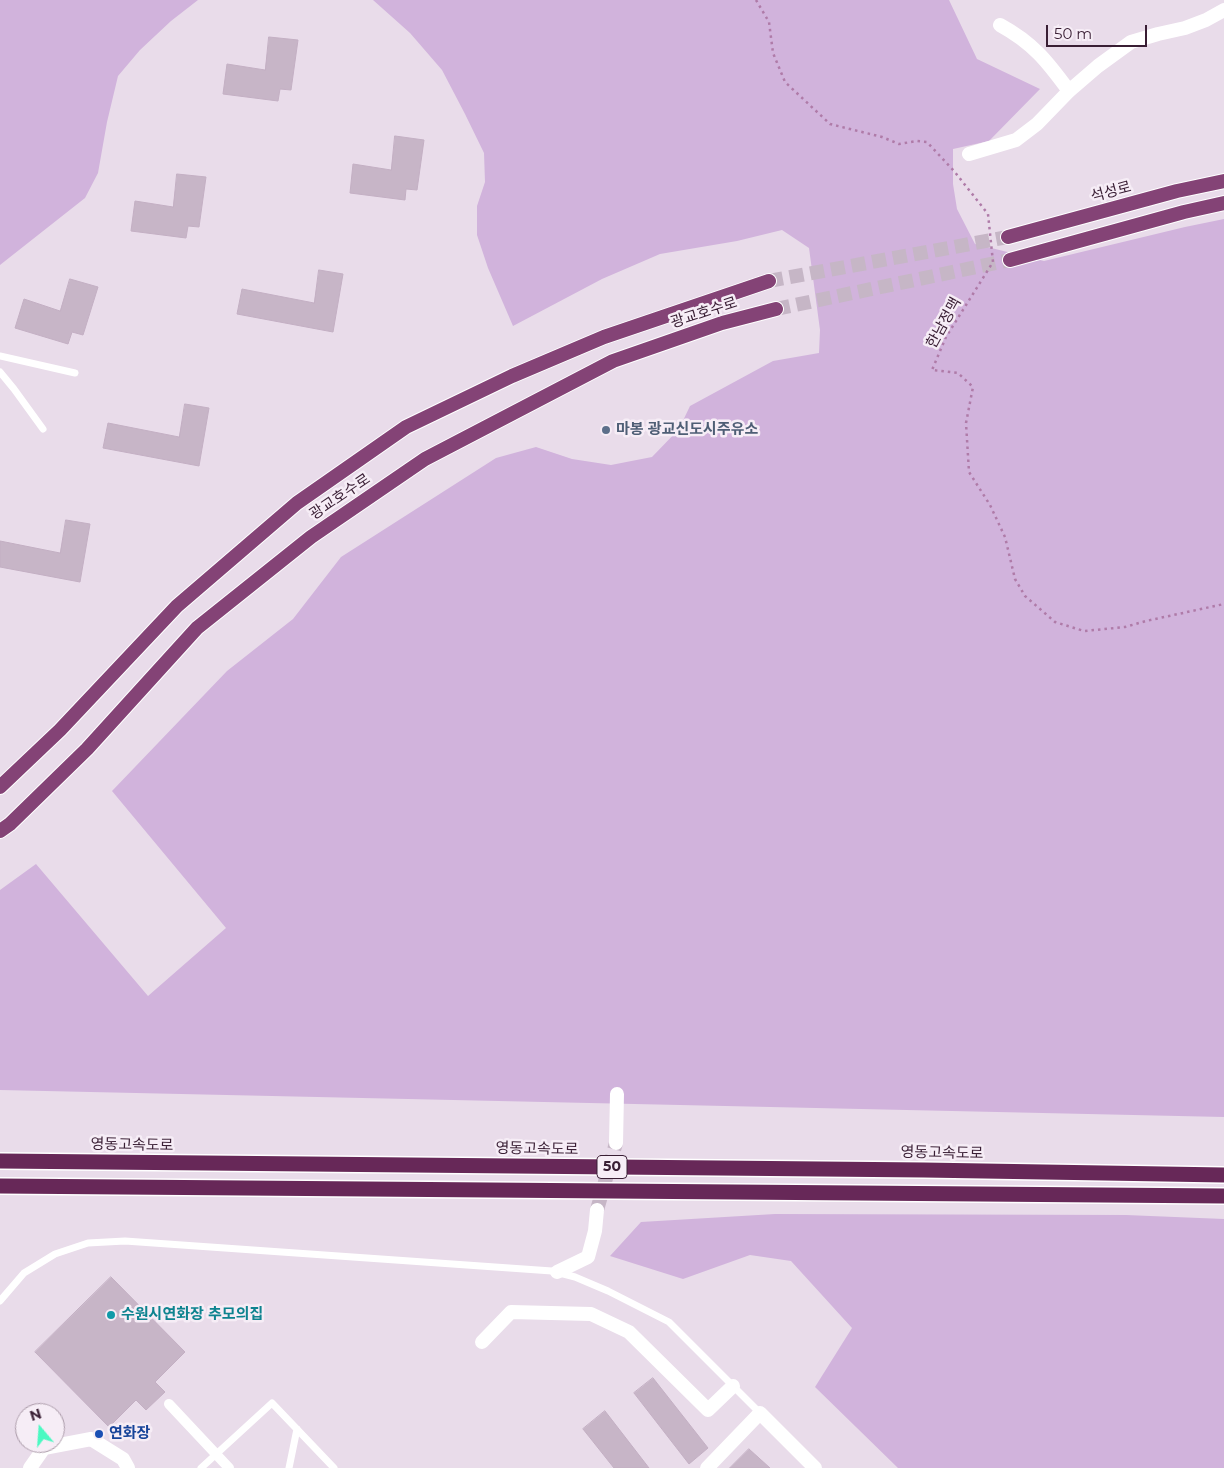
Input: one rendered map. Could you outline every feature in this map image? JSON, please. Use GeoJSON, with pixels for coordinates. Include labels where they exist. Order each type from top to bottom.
{"type":"FeatureCollection","features":[{"type":"Feature","properties":{"kind":"highway","name":"석성로"},"geometry":{"type":"LineString","coordinates":[[1008,237],[1178,191],[1224,181]]}},
{"type":"Feature","properties":{"kind":"highway"},"geometry":{"type":"LineString","coordinates":[[1010,260],[1184,212],[1224,203]]}},
{"type":"Feature","properties":{"kind":"highway","name":"광교호수로"},"geometry":{"type":"LineString","coordinates":[[0,786],[60,730],[178,606],[297,503],[406,427],[512,376],[604,337],[769,281]]}},
{"type":"Feature","properties":{"kind":"highway","name":"광교호수로"},"geometry":{"type":"LineString","coordinates":[[0,830],[10,824],[87,749],[197,628],[311,537],[425,459],[525,405],[613,361],[722,324],[776,309]]}},
{"type":"Feature","properties":{"kind":"highway","name":"영동고속도로"},"geometry":{"type":"LineString","coordinates":[[0,1161],[1224,1175]]}},
{"type":"Feature","properties":{"kind":"highway","name":"50"},"geometry":{"type":"LineString","coordinates":[[0,1186],[1224,1196]]}},
{"type":"Feature","properties":{"kind":"street"},"geometry":{"type":"LineString","coordinates":[[969,154],[1016,140],[1037,124],[1069,91],[1098,66],[1131,42],[1185,28],[1206,20],[1224,10]]}},
{"type":"Feature","properties":{"kind":"street"},"geometry":{"type":"LineString","coordinates":[[1000,24],[1035,48],[1069,91]]}},
{"type":"Feature","properties":{"kind":"street"},"geometry":{"type":"LineString","coordinates":[[616,1143],[617,1094]]}},
{"type":"Feature","properties":{"kind":"street"},"geometry":{"type":"LineString","coordinates":[[557,1272],[588,1257],[595,1231],[597,1210]]}},
{"type":"Feature","properties":{"kind":"street"},"geometry":{"type":"LineString","coordinates":[[482,1342],[511,1312],[591,1314],[629,1332],[708,1410],[733,1386]]}},
{"type":"Feature","properties":{"kind":"street"},"geometry":{"type":"LineString","coordinates":[[169,1404],[229,1468]]}},
{"type":"Feature","properties":{"kind":"street"},"geometry":{"type":"LineString","coordinates":[[707,1468],[760,1413],[815,1468]]}},
{"type":"Feature","properties":{"kind":"street"},"geometry":{"type":"LineString","coordinates":[[30,1468],[44,1448],[91,1439],[123,1459],[128,1468]]}},
{"type":"Feature","properties":{"kind":"lane"},"geometry":{"type":"LineString","coordinates":[[0,356],[75,373]]}},
{"type":"Feature","properties":{"kind":"lane"},"geometry":{"type":"LineString","coordinates":[[0,372],[42,429]]}},
{"type":"Feature","properties":{"kind":"lane"},"geometry":{"type":"LineString","coordinates":[[0,1301],[24,1272],[55,1254],[88,1243],[125,1241],[557,1272],[575,1277],[608,1291],[668,1322],[760,1413]]}},
{"type":"Feature","properties":{"kind":"lane"},"geometry":{"type":"LineString","coordinates":[[201,1468],[272,1403],[327,1464],[334,1468]]}},
{"type":"Feature","properties":{"kind":"lane"},"geometry":{"type":"LineString","coordinates":[[289,1468],[297,1429]]}},
{"type":"Feature","properties":{"kind":"path","name":"한남정맥"},"geometry":{"type":"LineString","coordinates":[[756,0],[769,22],[773,53],[785,82],[823,118],[830,124],[882,137],[899,144],[917,141],[926,142],[954,171],[988,214],[993,262],[946,337],[932,370],[958,373],[973,387],[966,423],[970,472],[990,506],[1004,537],[1015,579],[1025,596],[1055,622],[1084,631],[1125,627],[1224,604]]}},
{"type":"Feature","properties":{"kind":"shaded area"},"geometry":{"type":"Polygon","coordinates":[[[0,0],[198,0],[171,21],[140,50],[118,76],[98,173],[85,198],[0,265],[0,0]]]}},
{"type":"Feature","properties":{"kind":"shaded area"},"geometry":{"type":"Polygon","coordinates":[[[373,0],[949,0],[977,59],[1040,89],[989,141],[953,149],[953,184],[957,209],[975,244],[1044,261],[1224,219],[1224,1117],[0,1090],[0,890],[36,864],[148,996],[226,928],[112,791],[227,671],[293,619],[341,557],[496,458],[536,447],[572,459],[611,465],[652,457],[679,429],[690,406],[773,361],[819,353],[820,330],[809,248],[782,230],[737,241],[660,254],[602,279],[513,326],[488,268],[477,235],[477,206],[485,182],[484,153],[442,70],[410,33],[373,0]]]}},
{"type":"Feature","properties":{"kind":"shaded area"},"geometry":{"type":"Polygon","coordinates":[[[775,1214],[1126,1215],[1224,1219],[1224,1468],[898,1468],[815,1387],[852,1328],[791,1261],[750,1255],[683,1279],[610,1256],[641,1222],[775,1214]]]}},
{"type":"Feature","properties":{"kind":"building"},"geometry":{"type":"Polygon","coordinates":[[[269,37],[298,40],[291,90],[280,89],[278,101],[223,94],[227,64],[265,70],[269,37]]]}},
{"type":"Feature","properties":{"kind":"building"},"geometry":{"type":"Polygon","coordinates":[[[395,136],[424,140],[417,190],[406,189],[405,200],[350,193],[353,164],[391,170],[395,136]]]}},
{"type":"Feature","properties":{"kind":"building"},"geometry":{"type":"Polygon","coordinates":[[[177,174],[206,177],[199,227],[188,226],[186,238],[131,231],[135,201],[173,207],[177,174]]]}},
{"type":"Feature","properties":{"kind":"building"},"geometry":{"type":"Polygon","coordinates":[[[319,270],[343,274],[333,332],[237,314],[242,289],[314,303],[319,270]]]}},
{"type":"Feature","properties":{"kind":"building"},"geometry":{"type":"Polygon","coordinates":[[[70,279],[98,287],[83,335],[72,332],[68,344],[15,328],[24,299],[60,311],[70,279]]]}},
{"type":"Feature","properties":{"kind":"building"},"geometry":{"type":"Polygon","coordinates":[[[185,404],[209,408],[199,466],[103,448],[108,423],[179,437],[185,404]]]}},
{"type":"Feature","properties":{"kind":"building"},"geometry":{"type":"Polygon","coordinates":[[[66,520],[90,524],[80,582],[0,567],[0,541],[60,553],[66,520]]]}},
{"type":"Feature","properties":{"kind":"building","name":"수원시연화장 추모의집"},"geometry":{"type":"Polygon","coordinates":[[[111,1277],[185,1352],[155,1382],[165,1392],[146,1410],[136,1400],[109,1427],[35,1352],[111,1277]]]}},
{"type":"Feature","properties":{"kind":"building"},"geometry":{"type":"Polygon","coordinates":[[[653,1378],[708,1448],[689,1464],[634,1393],[653,1378]]]}},
{"type":"Feature","properties":{"kind":"building"},"geometry":{"type":"Polygon","coordinates":[[[605,1411],[649,1468],[614,1468],[583,1429],[605,1411]]]}},
{"type":"Feature","properties":{"kind":"building"},"geometry":{"type":"Polygon","coordinates":[[[749,1449],[770,1468],[730,1468],[749,1449]]]}},
{"type":"Feature","properties":{"kind":"tunnel"},"geometry":{"type":"LineString","coordinates":[[769,281],[1008,237]]}},
{"type":"Feature","properties":{"kind":"tunnel"},"geometry":{"type":"LineString","coordinates":[[776,309],[1010,260]]}},
{"type":"Feature","properties":{"kind":"tunnel"},"geometry":{"type":"LineString","coordinates":[[597,1210],[616,1143]]}},
{"type":"Feature","properties":{"kind":"place","name":"마봉 광교신도시주유소"},"geometry":{"type":"Point","coordinates":[606,430]}},
{"type":"Feature","properties":{"kind":"place","name":"수원시연화장 추모의집"},"geometry":{"type":"Point","coordinates":[111,1315]}},
{"type":"Feature","properties":{"kind":"place","name":"연화장"},"geometry":{"type":"Point","coordinates":[99,1434]}}]}
